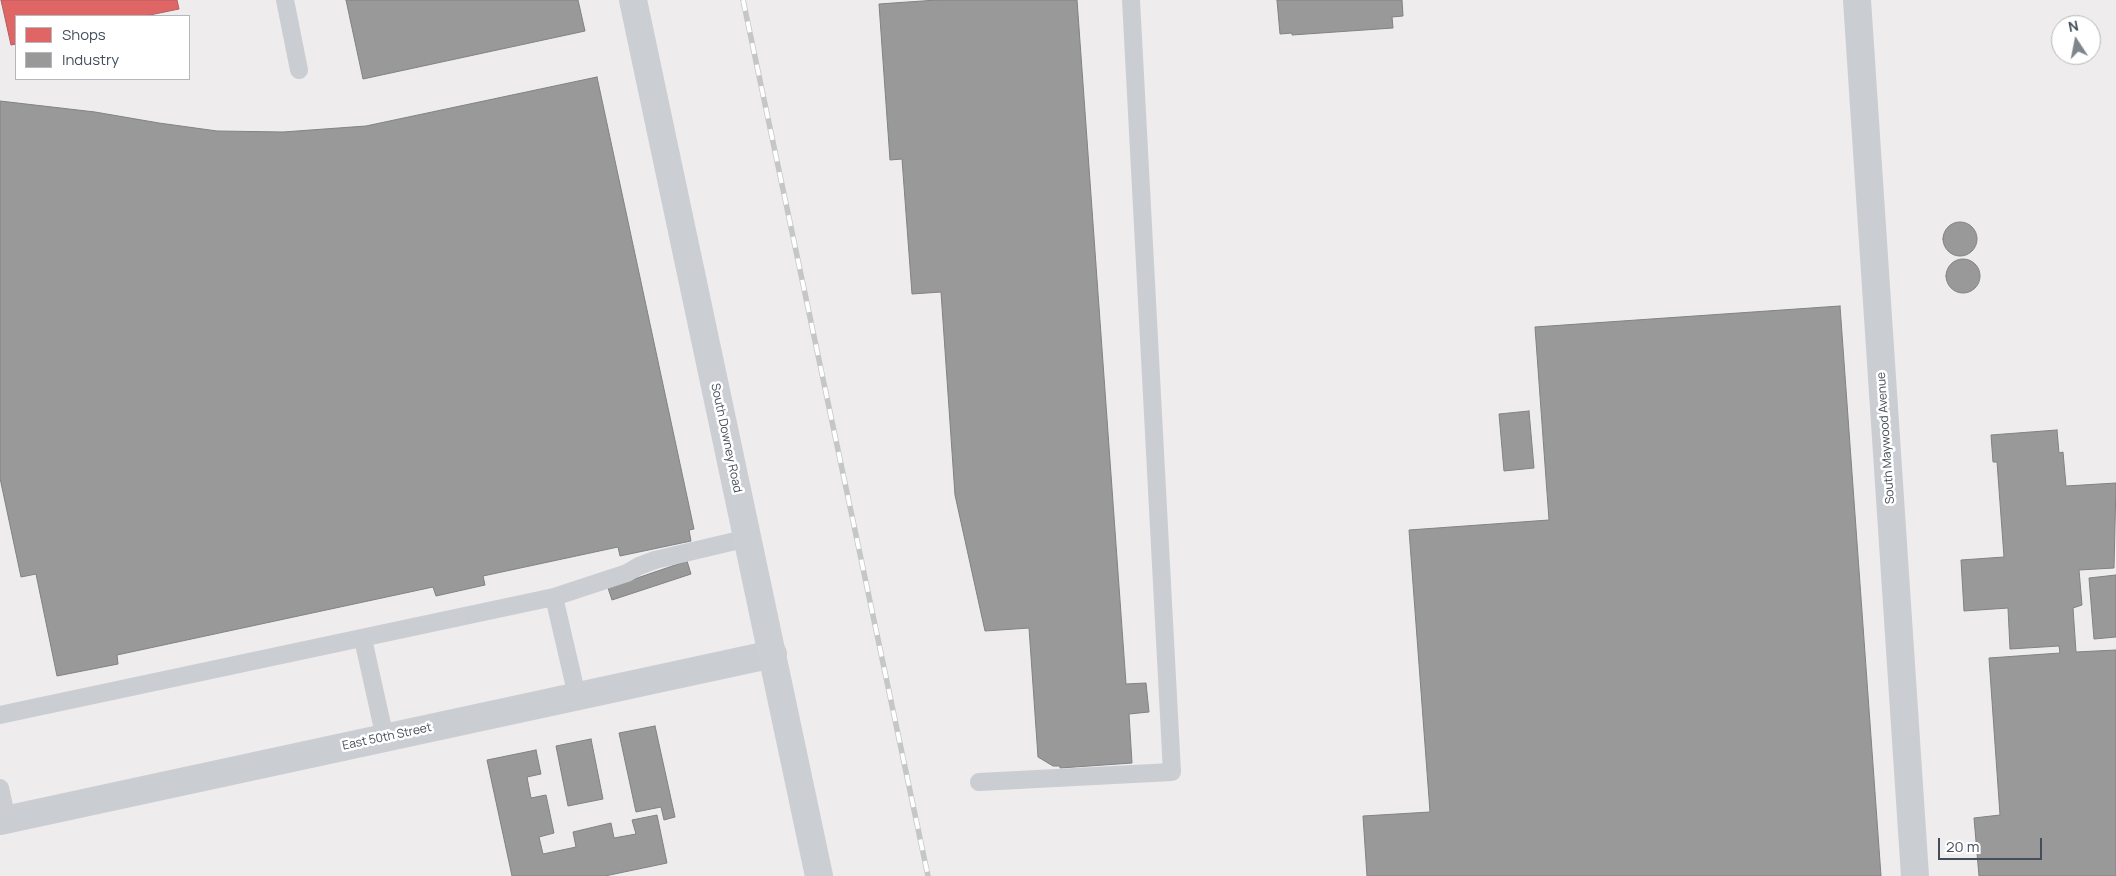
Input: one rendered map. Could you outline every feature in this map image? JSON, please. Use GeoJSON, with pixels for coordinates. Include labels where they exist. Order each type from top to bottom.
{"type":"FeatureCollection","features":[{"type":"Feature","properties":{"kind":"main road","name":"South Downey Road"},"geometry":{"type":"LineString","coordinates":[[633,0],[819,876]]}},
{"type":"Feature","properties":{"kind":"street","name":"South Maywood Avenue"},"geometry":{"type":"LineString","coordinates":[[1857,0],[1915,876]]}},
{"type":"Feature","properties":{"kind":"street","name":"East 50th Street"},"geometry":{"type":"LineString","coordinates":[[3,821],[773,654]]}},
{"type":"Feature","properties":{"kind":"lane"},"geometry":{"type":"LineString","coordinates":[[285,0],[299,70]]}},
{"type":"Feature","properties":{"kind":"lane"},"geometry":{"type":"LineString","coordinates":[[979,782],[1172,772],[1131,0]]}},
{"type":"Feature","properties":{"kind":"lane"},"geometry":{"type":"LineString","coordinates":[[0,715],[554,597],[627,573],[655,560],[748,538]]}},
{"type":"Feature","properties":{"kind":"lane"},"geometry":{"type":"LineString","coordinates":[[554,597],[577,696]]}},
{"type":"Feature","properties":{"kind":"lane"},"geometry":{"type":"LineString","coordinates":[[363,639],[385,738]]}},
{"type":"Feature","properties":{"kind":"lane"},"geometry":{"type":"LineString","coordinates":[[0,788],[3,821]]}},
{"type":"Feature","properties":{"kind":"building: Shops"},"geometry":{"type":"Polygon","coordinates":[[[1,0],[177,0],[179,9],[150,15],[15,15],[15,44],[11,45],[1,0]]]}},
{"type":"Feature","properties":{"kind":"building: Industry"},"geometry":{"type":"Polygon","coordinates":[[[346,0],[578,0],[585,31],[363,79],[346,0]]]}},
{"type":"Feature","properties":{"kind":"building: Industry"},"geometry":{"type":"Polygon","coordinates":[[[937,0],[1077,0],[1126,684],[1146,683],[1149,712],[1129,714],[1132,763],[1060,768],[1060,766],[1053,766],[1038,757],[1029,628],[985,631],[955,495],[941,292],[912,294],[902,159],[890,160],[879,4],[937,0]]]}},
{"type":"Feature","properties":{"kind":"building: Industry"},"geometry":{"type":"Polygon","coordinates":[[[1277,0],[1402,0],[1403,16],[1392,17],[1393,28],[1292,35],[1292,33],[1280,34],[1277,0]]]}},
{"type":"Feature","properties":{"kind":"building: Industry"},"geometry":{"type":"Polygon","coordinates":[[[597,77],[694,529],[689,530],[691,541],[620,556],[618,547],[483,576],[485,585],[436,596],[433,587],[117,655],[118,664],[57,676],[36,574],[21,577],[0,478],[0,101],[95,112],[217,131],[283,132],[366,126],[597,77]]]}},
{"type":"Feature","properties":{"kind":"building: Industry"},"geometry":{"type":"Polygon","coordinates":[[[1960,222],[1967,223],[1972,227],[1976,232],[1976,246],[1972,251],[1967,255],[1960,256],[1953,255],[1948,251],[1944,246],[1943,239],[1944,232],[1948,227],[1953,223],[1960,222]]]}},
{"type":"Feature","properties":{"kind":"building: Industry"},"geometry":{"type":"Polygon","coordinates":[[[1963,259],[1970,260],[1975,264],[1979,269],[1979,283],[1975,288],[1970,292],[1963,293],[1956,292],[1951,288],[1947,283],[1946,276],[1947,269],[1951,264],[1956,260],[1963,259]]]}},
{"type":"Feature","properties":{"kind":"building: Industry"},"geometry":{"type":"Polygon","coordinates":[[[1840,306],[1881,876],[1367,876],[1363,816],[1430,812],[1409,530],[1549,520],[1535,327],[1840,306]]]}},
{"type":"Feature","properties":{"kind":"building: Industry"},"geometry":{"type":"Polygon","coordinates":[[[1529,411],[1534,468],[1504,471],[1499,414],[1529,411]]]}},
{"type":"Feature","properties":{"kind":"building: Industry"},"geometry":{"type":"Polygon","coordinates":[[[2057,430],[2059,453],[2063,452],[2066,486],[2116,483],[2114,568],[2079,570],[2082,605],[2073,608],[2076,652],[2116,650],[2116,876],[1979,876],[1974,818],[2000,815],[1989,658],[2060,653],[2059,646],[2010,649],[2008,608],[1964,611],[1961,560],[2004,557],[1997,462],[1993,462],[1991,435],[2057,430]]]}},
{"type":"Feature","properties":{"kind":"building: Industry"},"geometry":{"type":"Polygon","coordinates":[[[687,561],[691,574],[612,600],[608,588],[687,561]]]}},
{"type":"Feature","properties":{"kind":"building: Industry"},"geometry":{"type":"Polygon","coordinates":[[[2116,575],[2116,637],[2094,639],[2089,578],[2116,575]]]}},
{"type":"Feature","properties":{"kind":"building: Industry"},"geometry":{"type":"Polygon","coordinates":[[[655,726],[675,817],[664,820],[661,807],[636,812],[619,733],[655,726]]]}},
{"type":"Feature","properties":{"kind":"building: Industry"},"geometry":{"type":"Polygon","coordinates":[[[591,739],[603,799],[568,806],[556,746],[591,739]]]}},
{"type":"Feature","properties":{"kind":"building: Industry"},"geometry":{"type":"Polygon","coordinates":[[[536,750],[541,774],[527,777],[531,798],[546,795],[554,833],[539,837],[543,854],[576,847],[573,832],[611,823],[614,838],[636,834],[632,820],[657,815],[667,863],[605,876],[512,876],[487,760],[536,750]]]}},
{"type":"Feature","properties":{"kind":"railway"},"geometry":{"type":"LineString","coordinates":[[743,0],[928,876]]}}]}
